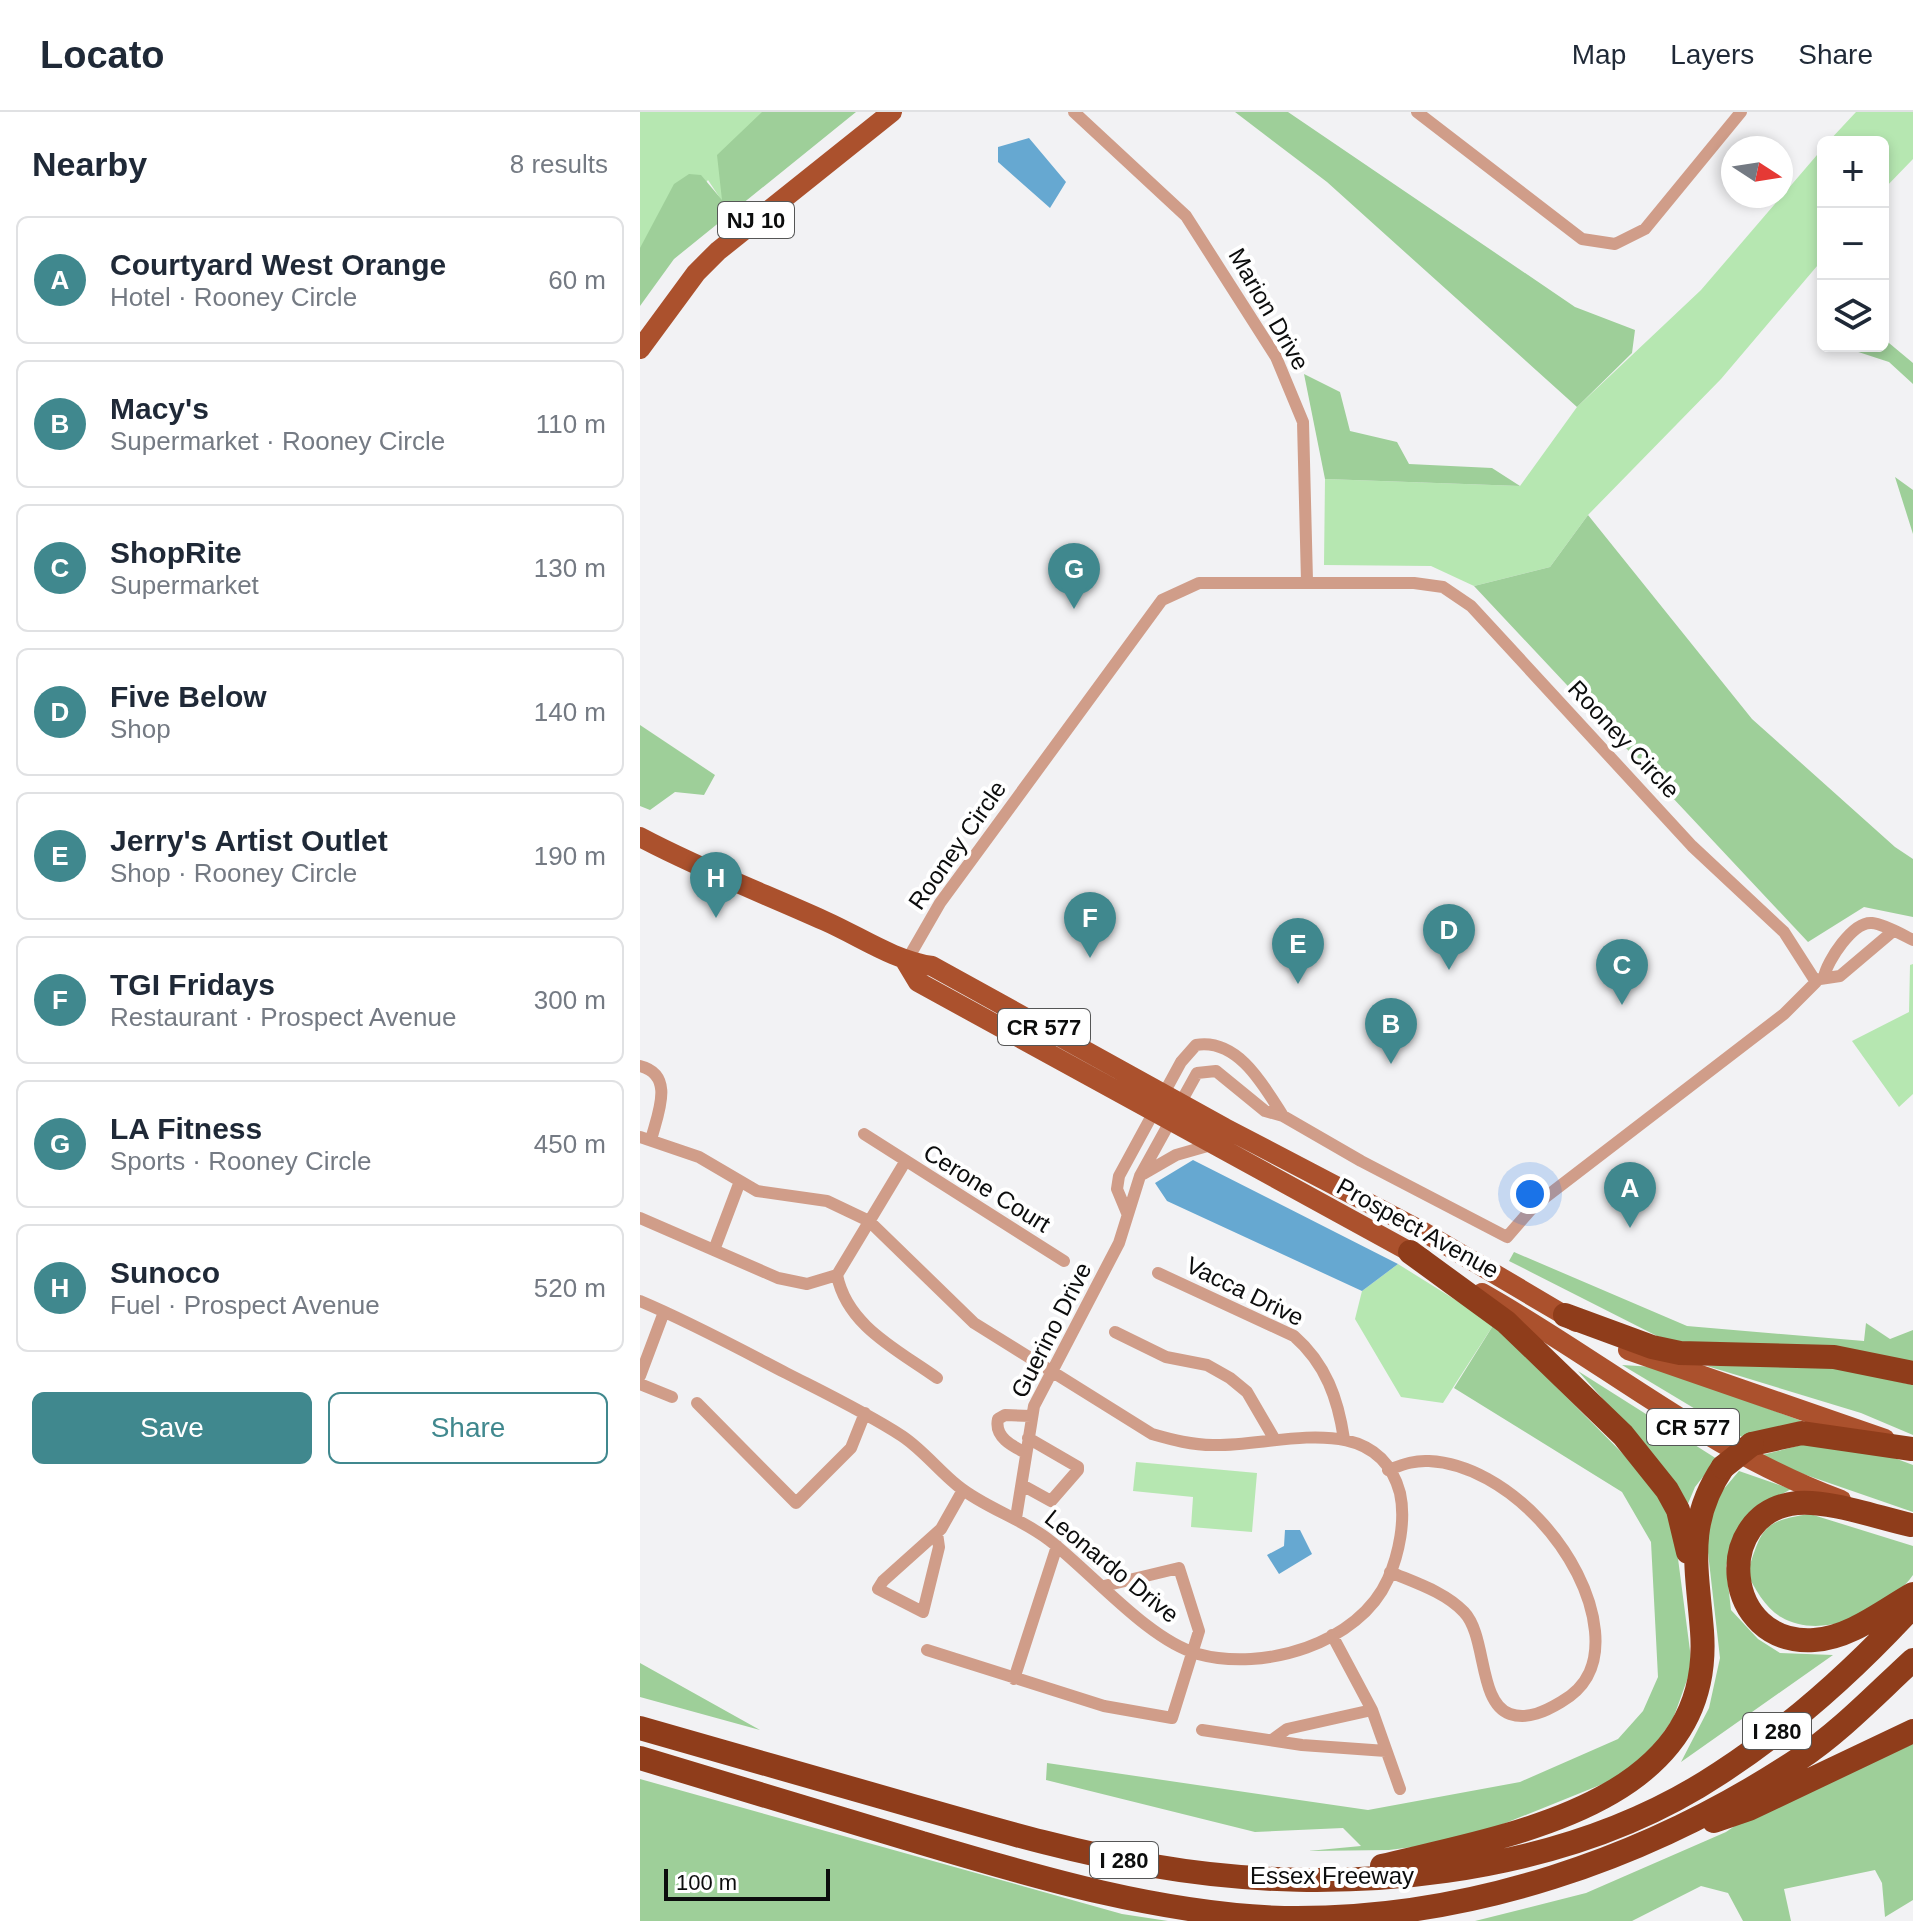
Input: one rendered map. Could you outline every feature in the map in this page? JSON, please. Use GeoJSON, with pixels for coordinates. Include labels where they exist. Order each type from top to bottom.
{"type":"FeatureCollection","features":[{"type":"Feature","properties":{"kind":"highway"},"geometry":{"type":"LineString","coordinates":[[1410,1252],[1506,1322],[1623,1435],[1653,1469],[1678,1510],[1700,1606]]}},
{"type":"Feature","properties":{"kind":"highway"},"geometry":{"type":"LineString","coordinates":[[1565,1315],[1652,1347],[1680,1353],[1834,1357],[1913,1373]]}},
{"type":"Feature","properties":{"kind":"highway"},"geometry":{"type":"LineString","coordinates":[[1333,1879],[1509,1834],[1602,1799],[1634,1779],[1668,1749],[1690,1712],[1701,1668],[1697,1518],[1708,1488],[1723,1467],[1752,1444],[1802,1433],[1913,1449]]}},
{"type":"Feature","properties":{"kind":"highway"},"geometry":{"type":"LineString","coordinates":[[1912,1525],[1814,1504],[1782,1507],[1770,1512],[1751,1530],[1739,1556],[1737,1571],[1742,1598],[1754,1617],[1775,1632],[1799,1639],[1813,1640],[1842,1633],[1913,1594]]}},
{"type":"Feature","properties":{"kind":"highway","name":"Essex Freeway"},"geometry":{"type":"LineString","coordinates":[[640,1728],[1005,1833],[1154,1867],[1282,1880],[1446,1872],[1528,1856],[1674,1799],[1720,1774],[1798,1715],[1868,1654],[1913,1606]]}},
{"type":"Feature","properties":{"kind":"highway","name":"Essex Freeway"},"geometry":{"type":"LineString","coordinates":[[640,1758],[1014,1870],[1158,1904],[1283,1918],[1399,1914],[1565,1876],[1724,1804],[1802,1757],[1913,1660]]}},
{"type":"Feature","properties":{"kind":"highway"},"geometry":{"type":"LineString","coordinates":[[1632,1848],[1749,1809],[1913,1731]]}},
{"type":"Feature","properties":{"kind":"main road","name":"NJ 10"},"geometry":{"type":"LineString","coordinates":[[640,349],[696,273],[718,251],[892,112]]}},
{"type":"Feature","properties":{"kind":"main road","name":"Prospect Avenue"},"geometry":{"type":"LineString","coordinates":[[640,837],[748,890],[844,929],[906,962],[932,966],[1422,1231],[1618,1347],[1808,1410],[1913,1449]]}},
{"type":"Feature","properties":{"kind":"main road","name":"Prospect Avenue"},"geometry":{"type":"LineString","coordinates":[[906,962],[918,982],[1489,1296],[1758,1465],[1912,1525]]}},
{"type":"Feature","properties":{"kind":"street","name":"Marion Drive"},"geometry":{"type":"LineString","coordinates":[[1074,112],[1186,216],[1276,357],[1303,422],[1307,581]]}},
{"type":"Feature","properties":{"kind":"street"},"geometry":{"type":"LineString","coordinates":[[1417,112],[1582,239],[1615,244],[1636,236],[1649,225],[1741,112]]}},
{"type":"Feature","properties":{"kind":"street","name":"Rooney Circle"},"geometry":{"type":"LineString","coordinates":[[906,962],[940,903],[1162,600],[1199,583],[1429,583],[1456,594],[1471,606],[1692,846],[1784,932],[1820,979]]}},
{"type":"Feature","properties":{"kind":"street"},"geometry":{"type":"LineString","coordinates":[[1172,1097],[1192,1078],[1209,1069],[1226,1075],[1265,1111],[1283,1116],[1507,1237],[1534,1206],[1784,1014],[1820,979],[1826,963],[1859,925],[1869,922],[1913,940]]}},
{"type":"Feature","properties":{"kind":"street"},"geometry":{"type":"LineString","coordinates":[[1820,979],[1840,976],[1892,932]]}},
{"type":"Feature","properties":{"kind":"street"},"geometry":{"type":"LineString","coordinates":[[1161,1116],[1172,1097],[1187,1052],[1196,1045],[1207,1043],[1253,1070],[1283,1116]]}},
{"type":"Feature","properties":{"kind":"street"},"geometry":{"type":"LineString","coordinates":[[640,1066],[659,1079],[663,1092],[645,1138],[699,1157],[739,1184],[757,1191],[827,1201],[869,1221],[974,1323],[1152,1434],[1183,1443],[1216,1445],[1344,1439]]}},
{"type":"Feature","properties":{"kind":"street","name":"Guerino Drive"},"geometry":{"type":"LineString","coordinates":[[1016,1518],[1031,1416],[1119,1243],[1161,1116]]}},
{"type":"Feature","properties":{"kind":"street","name":"Guerino Drive"},"geometry":{"type":"LineString","coordinates":[[1127,1213],[1117,1189],[1119,1176],[1161,1116]]}},
{"type":"Feature","properties":{"kind":"street"},"geometry":{"type":"LineString","coordinates":[[864,1134],[905,1162]]}},
{"type":"Feature","properties":{"kind":"street"},"geometry":{"type":"LineString","coordinates":[[1140,1176],[1176,1155],[1211,1145]]}},
{"type":"Feature","properties":{"kind":"street","name":"Cerone Court"},"geometry":{"type":"LineString","coordinates":[[837,1275],[905,1162],[1064,1261]]}},
{"type":"Feature","properties":{"kind":"street"},"geometry":{"type":"LineString","coordinates":[[714,1250],[739,1184]]}},
{"type":"Feature","properties":{"kind":"street"},"geometry":{"type":"LineString","coordinates":[[640,1218],[794,1283],[821,1281],[837,1275],[840,1292],[861,1323],[937,1378]]}},
{"type":"Feature","properties":{"kind":"street","name":"Vacca Drive"},"geometry":{"type":"LineString","coordinates":[[1158,1273],[1294,1336],[1308,1349],[1340,1403],[1344,1439]]}},
{"type":"Feature","properties":{"kind":"street","name":"Leonardo Drive"},"geometry":{"type":"LineString","coordinates":[[640,1301],[865,1413],[903,1437],[963,1490],[1016,1518],[1057,1546],[1163,1637],[1192,1652],[1230,1657],[1294,1651],[1332,1635],[1368,1608],[1390,1572],[1402,1523],[1402,1503],[1388,1470],[1360,1443],[1344,1439]]}},
{"type":"Feature","properties":{"kind":"street"},"geometry":{"type":"LineString","coordinates":[[640,1376],[664,1312]]}},
{"type":"Feature","properties":{"kind":"street"},"geometry":{"type":"LineString","coordinates":[[1115,1332],[1166,1357],[1207,1365],[1230,1378],[1247,1392],[1275,1440]]}},
{"type":"Feature","properties":{"kind":"street"},"geometry":{"type":"LineString","coordinates":[[640,1384],[672,1397]]}},
{"type":"Feature","properties":{"kind":"street"},"geometry":{"type":"LineString","coordinates":[[697,1403],[796,1503],[851,1448],[865,1413]]}},
{"type":"Feature","properties":{"kind":"street"},"geometry":{"type":"LineString","coordinates":[[1026,1453],[1001,1436],[996,1426],[998,1419],[1005,1415],[1031,1416]]}},
{"type":"Feature","properties":{"kind":"street"},"geometry":{"type":"LineString","coordinates":[[1022,1485],[1051,1501],[1078,1470],[1078,1467],[1028,1438]]}},
{"type":"Feature","properties":{"kind":"street"},"geometry":{"type":"LineString","coordinates":[[1388,1470],[1426,1460],[1461,1468],[1514,1498],[1554,1535],[1571,1558],[1591,1600],[1596,1642],[1594,1660],[1585,1684],[1547,1710],[1527,1716],[1506,1713],[1495,1701],[1474,1628],[1466,1614],[1437,1592],[1390,1572]]}},
{"type":"Feature","properties":{"kind":"street"},"geometry":{"type":"LineString","coordinates":[[937,1533],[939,1547],[923,1612],[878,1589],[937,1533],[963,1490]]}},
{"type":"Feature","properties":{"kind":"street"},"geometry":{"type":"LineString","coordinates":[[1014,1679],[1057,1546]]}},
{"type":"Feature","properties":{"kind":"street"},"geometry":{"type":"LineString","coordinates":[[927,1650],[1104,1706],[1172,1718],[1199,1631],[1179,1568],[1104,1586]]}},
{"type":"Feature","properties":{"kind":"street"},"geometry":{"type":"LineString","coordinates":[[1332,1635],[1372,1710],[1400,1789]]}},
{"type":"Feature","properties":{"kind":"street"},"geometry":{"type":"LineString","coordinates":[[1272,1740],[1287,1729],[1372,1710]]}},
{"type":"Feature","properties":{"kind":"street"},"geometry":{"type":"LineString","coordinates":[[1202,1730],[1386,1751]]}},
{"type":"Feature","properties":{"kind":"green space"},"geometry":{"type":"Polygon","coordinates":[[[640,112],[769,112],[723,173],[722,201],[708,180],[640,267],[640,112]]]}},
{"type":"Feature","properties":{"kind":"green space"},"geometry":{"type":"Polygon","coordinates":[[[762,112],[856,112],[674,259],[640,306],[640,248],[674,184],[689,174],[701,175],[722,200],[717,155],[762,112]]]}},
{"type":"Feature","properties":{"kind":"green space"},"geometry":{"type":"Polygon","coordinates":[[[1235,112],[1288,112],[1575,307],[1635,330],[1632,353],[1577,407],[1327,182],[1235,112]]]}},
{"type":"Feature","properties":{"kind":"green space"},"geometry":{"type":"Polygon","coordinates":[[[1856,112],[1913,112],[1913,159],[1889,184],[1889,136],[1834,136],[1856,112]]]}},
{"type":"Feature","properties":{"kind":"green space"},"geometry":{"type":"Polygon","coordinates":[[[1817,155],[1817,266],[1721,379],[1588,515],[1550,567],[1474,586],[1431,566],[1324,565],[1325,479],[1520,486],[1577,407],[1701,290],[1771,208],[1793,208],[1793,183],[1817,155]]]}},
{"type":"Feature","properties":{"kind":"green space"},"geometry":{"type":"Polygon","coordinates":[[[1889,343],[1913,363],[1913,384],[1889,362],[1858,352],[1889,352],[1889,343]]]}},
{"type":"Feature","properties":{"kind":"green space"},"geometry":{"type":"Polygon","coordinates":[[[1304,374],[1340,392],[1350,431],[1397,442],[1409,464],[1492,468],[1520,486],[1325,479],[1304,374]]]}},
{"type":"Feature","properties":{"kind":"green space"},"geometry":{"type":"Polygon","coordinates":[[[1895,477],[1913,490],[1913,534],[1895,477]]]}},
{"type":"Feature","properties":{"kind":"green space"},"geometry":{"type":"Polygon","coordinates":[[[1588,515],[1752,719],[1895,847],[1913,859],[1913,917],[1864,907],[1808,942],[1474,586],[1550,567],[1588,515]]]}},
{"type":"Feature","properties":{"kind":"green space"},"geometry":{"type":"Polygon","coordinates":[[[640,725],[715,775],[704,795],[675,792],[650,810],[640,806],[640,725]]]}},
{"type":"Feature","properties":{"kind":"green space"},"geometry":{"type":"Polygon","coordinates":[[[1913,964],[1913,1094],[1899,1107],[1852,1041],[1909,1012],[1910,965],[1913,964]]]}},
{"type":"Feature","properties":{"kind":"green space"},"geometry":{"type":"Polygon","coordinates":[[[1514,1252],[1687,1326],[1864,1341],[1866,1323],[1890,1339],[1913,1330],[1913,1366],[1677,1342],[1657,1336],[1509,1261],[1514,1252]]]}},
{"type":"Feature","properties":{"kind":"green space"},"geometry":{"type":"Polygon","coordinates":[[[1398,1264],[1494,1324],[1443,1403],[1401,1397],[1355,1319],[1362,1291],[1398,1264]]]}},
{"type":"Feature","properties":{"kind":"green space"},"geometry":{"type":"Polygon","coordinates":[[[1494,1324],[1646,1477],[1673,1520],[1692,1666],[1673,1719],[1641,1764],[1620,1777],[1461,1841],[1389,1850],[1308,1851],[1361,1846],[1343,1828],[1255,1832],[1046,1780],[1047,1763],[1368,1810],[1520,1782],[1618,1739],[1643,1711],[1658,1677],[1651,1542],[1622,1492],[1454,1388],[1494,1324]]]}},
{"type":"Feature","properties":{"kind":"green space"},"geometry":{"type":"Polygon","coordinates":[[[1820,1364],[1913,1385],[1913,1435],[1861,1413],[1707,1366],[1820,1364]]]}},
{"type":"Feature","properties":{"kind":"green space"},"geometry":{"type":"Polygon","coordinates":[[[1622,1365],[1654,1367],[1802,1421],[1742,1437],[1622,1365]]]}},
{"type":"Feature","properties":{"kind":"green space"},"geometry":{"type":"Polygon","coordinates":[[[1578,1371],[1717,1459],[1695,1487],[1687,1506],[1652,1454],[1578,1371]]]}},
{"type":"Feature","properties":{"kind":"green space"},"geometry":{"type":"Polygon","coordinates":[[[1805,1444],[1881,1453],[1913,1465],[1913,1512],[1780,1466],[1762,1455],[1805,1444]]]}},
{"type":"Feature","properties":{"kind":"green space"},"geometry":{"type":"Polygon","coordinates":[[[1136,1462],[1257,1473],[1252,1532],[1191,1527],[1193,1497],[1133,1491],[1136,1462]]]}},
{"type":"Feature","properties":{"kind":"green space"},"geometry":{"type":"Polygon","coordinates":[[[1739,1471],[1791,1489],[1756,1509],[1737,1535],[1726,1566],[1731,1610],[1758,1639],[1780,1653],[1833,1655],[1681,1762],[1709,1708],[1720,1658],[1706,1535],[1717,1497],[1739,1471]]]}},
{"type":"Feature","properties":{"kind":"green space"},"geometry":{"type":"Polygon","coordinates":[[[1810,1514],[1913,1546],[1913,1575],[1888,1600],[1835,1624],[1798,1624],[1781,1617],[1765,1603],[1747,1574],[1761,1537],[1772,1524],[1810,1514]]]}},
{"type":"Feature","properties":{"kind":"green space"},"geometry":{"type":"Polygon","coordinates":[[[640,1663],[760,1730],[640,1697],[640,1663]]]}},
{"type":"Feature","properties":{"kind":"green space"},"geometry":{"type":"Polygon","coordinates":[[[1913,1744],[1913,1900],[1885,1917],[1882,1883],[1875,1870],[1784,1889],[1791,1921],[1743,1921],[1728,1893],[1701,1886],[1632,1921],[1475,1921],[1586,1893],[1726,1832],[1758,1810],[1913,1744]]]}},
{"type":"Feature","properties":{"kind":"green space"},"geometry":{"type":"Polygon","coordinates":[[[640,1779],[1122,1914],[1168,1921],[640,1921],[640,1779]]]}},
{"type":"Feature","properties":{"kind":"water"},"geometry":{"type":"Polygon","coordinates":[[[1029,138],[1066,182],[1050,208],[998,162],[998,147],[1029,138]]]}},
{"type":"Feature","properties":{"kind":"water"},"geometry":{"type":"Polygon","coordinates":[[[1193,1160],[1398,1264],[1362,1291],[1167,1201],[1155,1183],[1193,1160]]]}},
{"type":"Feature","properties":{"kind":"water"},"geometry":{"type":"Polygon","coordinates":[[[1285,1530],[1300,1530],[1312,1554],[1279,1574],[1267,1555],[1284,1546],[1285,1530]]]}},
{"type":"Feature","properties":{"kind":"place","name":"LA Fitness"},"geometry":{"type":"Point","coordinates":[1074,609]}},
{"type":"Feature","properties":{"kind":"place","name":"Sunoco"},"geometry":{"type":"Point","coordinates":[716,918]}},
{"type":"Feature","properties":{"kind":"place","name":"TGI Fridays"},"geometry":{"type":"Point","coordinates":[1090,958]}},
{"type":"Feature","properties":{"kind":"place","name":"Five Below"},"geometry":{"type":"Point","coordinates":[1449,970]}},
{"type":"Feature","properties":{"kind":"place","name":"Jerry's Artist Outlet"},"geometry":{"type":"Point","coordinates":[1298,984]}},
{"type":"Feature","properties":{"kind":"place","name":"ShopRite"},"geometry":{"type":"Point","coordinates":[1622,1005]}},
{"type":"Feature","properties":{"kind":"place","name":"Macy's"},"geometry":{"type":"Point","coordinates":[1391,1064]}},
{"type":"Feature","properties":{"kind":"place","name":"Courtyard West Orange"},"geometry":{"type":"Point","coordinates":[1630,1228]}}]}
